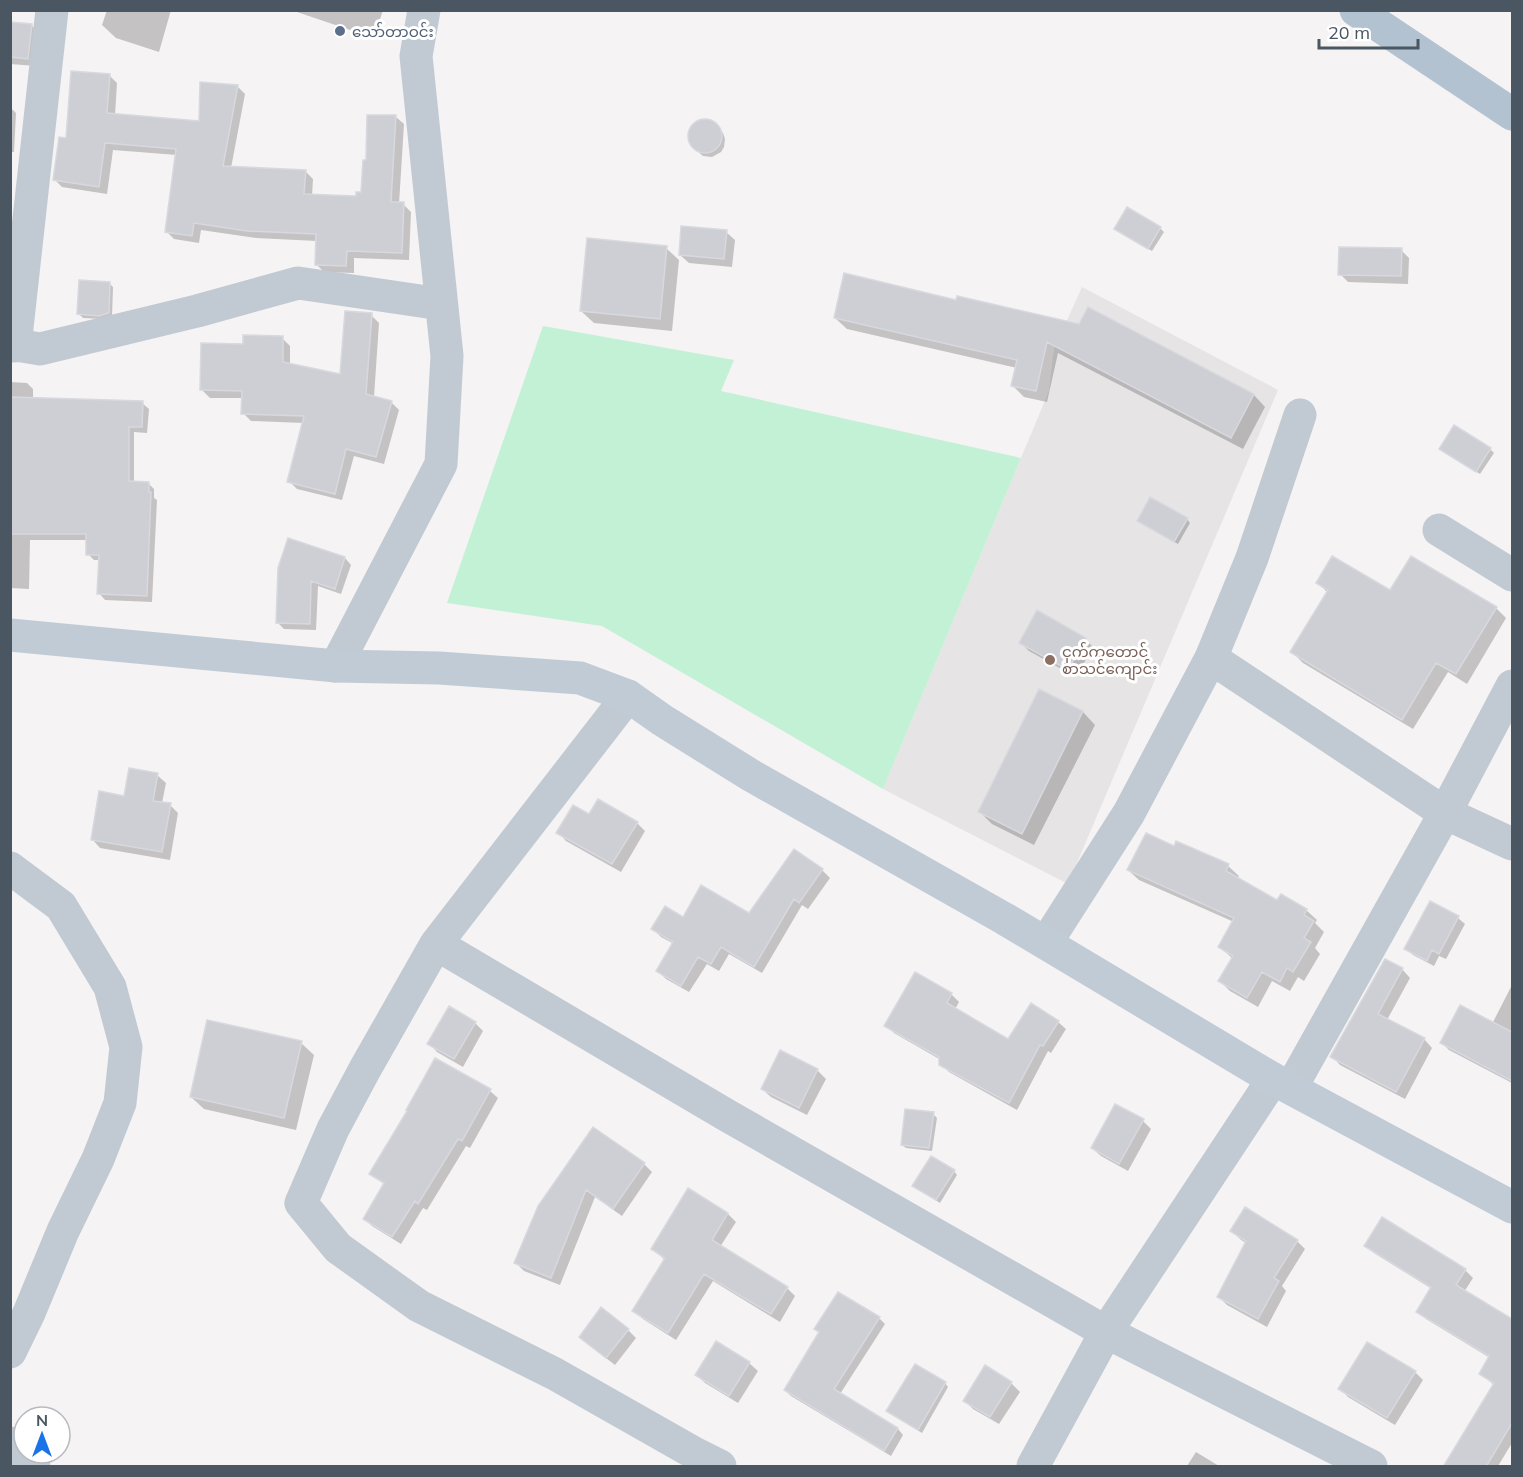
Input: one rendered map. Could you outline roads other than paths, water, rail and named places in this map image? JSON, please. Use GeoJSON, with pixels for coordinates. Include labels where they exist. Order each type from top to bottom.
{"type":"FeatureCollection","features":[{"type":"Feature","properties":{"kind":"main road"},"geometry":{"type":"LineString","coordinates":[[1356,10],[1512,114]]}},
{"type":"Feature","properties":{"kind":"main road"},"geometry":{"type":"LineString","coordinates":[[10,635],[336,666],[439,668],[580,678],[628,696],[752,776],[1046,943],[1282,1084],[1512,1207]]}},
{"type":"Feature","properties":{"kind":"street"},"geometry":{"type":"LineString","coordinates":[[52,10],[13,345],[40,349],[197,311],[298,283],[441,304]]}},
{"type":"Feature","properties":{"kind":"street"},"geometry":{"type":"LineString","coordinates":[[336,666],[441,464],[447,356],[416,56],[424,10]]}},
{"type":"Feature","properties":{"kind":"street"},"geometry":{"type":"LineString","coordinates":[[1046,943],[1129,813],[1210,658],[1252,558],[1300,416]]}},
{"type":"Feature","properties":{"kind":"street"},"geometry":{"type":"LineString","coordinates":[[1439,530],[1512,575]]}},
{"type":"Feature","properties":{"kind":"street"},"geometry":{"type":"LineString","coordinates":[[1210,658],[1445,813],[1512,844]]}},
{"type":"Feature","properties":{"kind":"street"},"geometry":{"type":"LineString","coordinates":[[1034,1467],[1106,1332],[1282,1084],[1445,813],[1512,686]]}},
{"type":"Feature","properties":{"kind":"street"},"geometry":{"type":"LineString","coordinates":[[628,696],[436,944],[333,1129],[302,1203],[338,1248],[419,1306],[555,1374],[720,1467]]}},
{"type":"Feature","properties":{"kind":"street"},"geometry":{"type":"LineString","coordinates":[[10,868],[61,906],[110,987],[126,1047],[120,1102],[98,1159],[63,1231],[10,1352]]}},
{"type":"Feature","properties":{"kind":"street"},"geometry":{"type":"LineString","coordinates":[[436,944],[728,1116],[1106,1332],[1371,1467]]}},
{"type":"Feature","properties":{"kind":"street"},"geometry":{"type":"LineString","coordinates":[[10,1443],[34,1467]]}},
{"type":"Feature","properties":{"kind":"place","name":"သော်တာဝင်း"},"geometry":{"type":"Point","coordinates":[340,31]}},
{"type":"Feature","properties":{"kind":"place","name":"ငှက်ကတောင် စာသင်ကျောင်း"},"geometry":{"type":"Point","coordinates":[1050,660]}}]}
